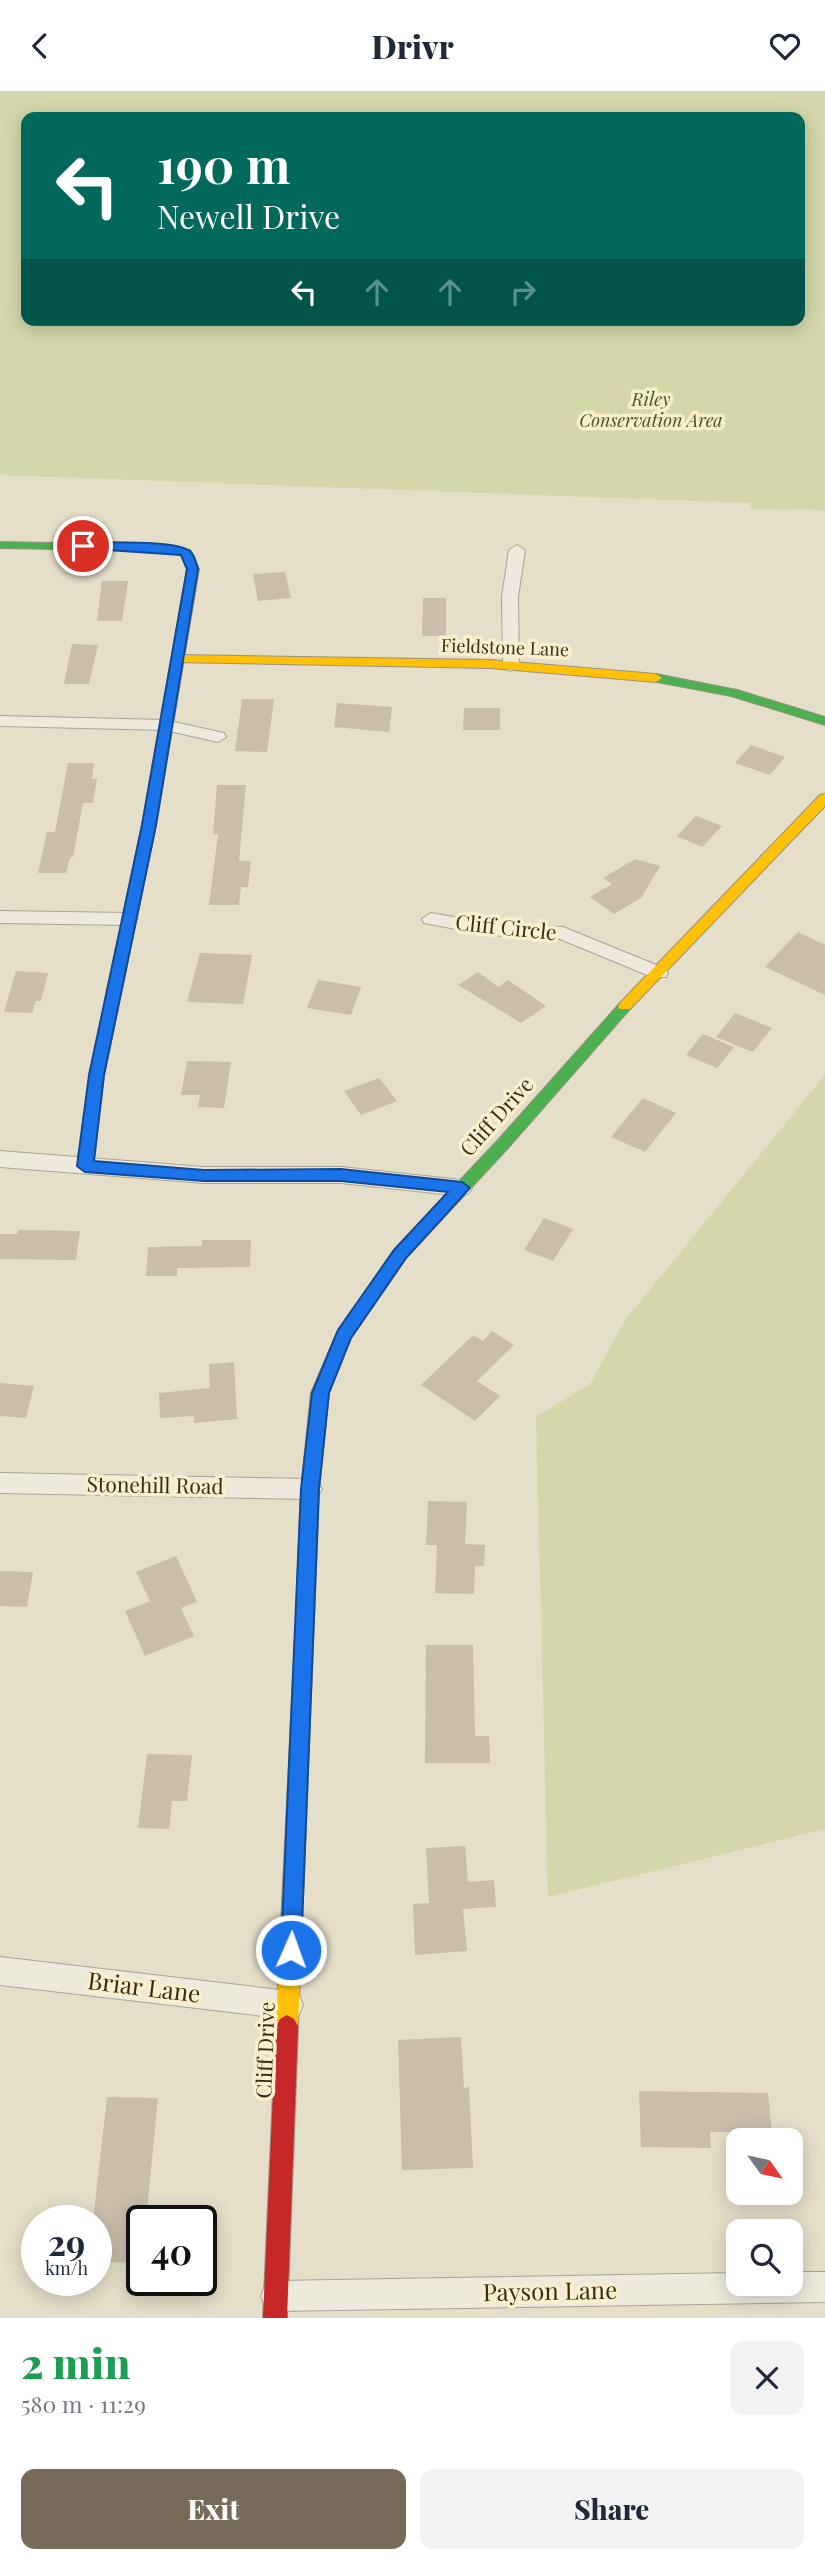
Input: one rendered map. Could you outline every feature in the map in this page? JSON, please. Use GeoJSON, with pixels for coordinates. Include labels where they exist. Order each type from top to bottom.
{"type":"FeatureCollection","features":[{"type":"Feature","properties":{"kind":"street"},"geometry":{"type":"LineString","coordinates":[[0,545],[110,546],[186,552],[192,569],[178,659],[97,1075],[85,1166]]}},
{"type":"Feature","properties":{"kind":"street"},"geometry":{"type":"LineString","coordinates":[[511,666],[510,597],[517,550]]}},
{"type":"Feature","properties":{"kind":"street","name":"Fieldstone Lane"},"geometry":{"type":"LineString","coordinates":[[178,659],[511,666],[615,673],[679,681],[766,702],[825,721]]}},
{"type":"Feature","properties":{"kind":"street"},"geometry":{"type":"LineString","coordinates":[[0,721],[165,725],[218,737]]}},
{"type":"Feature","properties":{"kind":"street","name":"Cliff Drive"},"geometry":{"type":"LineString","coordinates":[[276,2307],[310,1489],[320,1393],[344,1335],[400,1254],[462,1188],[588,1044],[825,797]]}},
{"type":"Feature","properties":{"kind":"street"},"geometry":{"type":"LineString","coordinates":[[0,918],[129,919]]}},
{"type":"Feature","properties":{"kind":"street","name":"Cliff Circle"},"geometry":{"type":"LineString","coordinates":[[431,919],[488,929],[563,933],[659,973]]}},
{"type":"Feature","properties":{"kind":"street"},"geometry":{"type":"LineString","coordinates":[[0,1159],[204,1175],[341,1175],[462,1188]]}},
{"type":"Feature","properties":{"kind":"street","name":"Stonehill Road"},"geometry":{"type":"LineString","coordinates":[[0,1483],[310,1489]]}},
{"type":"Feature","properties":{"kind":"street","name":"Briar Lane"},"geometry":{"type":"LineString","coordinates":[[0,1971],[289,2005]]}},
{"type":"Feature","properties":{"kind":"street","name":"Payson Lane"},"geometry":{"type":"LineString","coordinates":[[276,2307],[825,2287]]}},
{"type":"Feature","properties":{"kind":"green space","name":"Riley Conservation Area"},"geometry":{"type":"Polygon","coordinates":[[[0,91],[825,91],[825,510],[752,509],[750,503],[0,475],[0,91]]]}},
{"type":"Feature","properties":{"kind":"green space"},"geometry":{"type":"Polygon","coordinates":[[[825,1075],[825,1829],[548,1897],[536,1417],[590,1384],[626,1319],[825,1075]]]}},
{"type":"Feature","properties":{"kind":"building"},"geometry":{"type":"Polygon","coordinates":[[[285,572],[291,598],[258,601],[253,574],[285,572]]]}},
{"type":"Feature","properties":{"kind":"building"},"geometry":{"type":"Polygon","coordinates":[[[102,581],[128,581],[122,621],[97,621],[102,581]]]}},
{"type":"Feature","properties":{"kind":"building"},"geometry":{"type":"Polygon","coordinates":[[[423,598],[446,598],[446,636],[422,636],[423,598]]]}},
{"type":"Feature","properties":{"kind":"building"},"geometry":{"type":"Polygon","coordinates":[[[72,644],[98,645],[89,684],[64,684],[72,644]]]}},
{"type":"Feature","properties":{"kind":"building"},"geometry":{"type":"Polygon","coordinates":[[[242,699],[274,699],[267,752],[235,751],[242,699]]]}},
{"type":"Feature","properties":{"kind":"building"},"geometry":{"type":"Polygon","coordinates":[[[337,703],[392,707],[389,732],[334,727],[337,703]]]}},
{"type":"Feature","properties":{"kind":"building"},"geometry":{"type":"Polygon","coordinates":[[[464,708],[500,708],[500,730],[463,730],[464,708]]]}},
{"type":"Feature","properties":{"kind":"building"},"geometry":{"type":"Polygon","coordinates":[[[751,745],[785,757],[770,775],[735,763],[751,745]]]}},
{"type":"Feature","properties":{"kind":"building"},"geometry":{"type":"Polygon","coordinates":[[[68,763],[94,763],[92,779],[97,779],[93,803],[83,803],[73,857],[70,857],[66,873],[38,873],[47,832],[55,832],[68,763]]]}},
{"type":"Feature","properties":{"kind":"building"},"geometry":{"type":"Polygon","coordinates":[[[217,785],[246,785],[239,861],[251,861],[248,887],[241,887],[239,905],[209,905],[218,834],[213,834],[217,785]]]}},
{"type":"Feature","properties":{"kind":"building"},"geometry":{"type":"Polygon","coordinates":[[[696,816],[722,826],[702,847],[677,836],[696,816]]]}},
{"type":"Feature","properties":{"kind":"building"},"geometry":{"type":"Polygon","coordinates":[[[635,859],[660,866],[641,898],[614,914],[590,897],[612,884],[603,878],[635,859]]]}},
{"type":"Feature","properties":{"kind":"building"},"geometry":{"type":"Polygon","coordinates":[[[798,932],[825,945],[825,995],[765,967],[798,932]]]}},
{"type":"Feature","properties":{"kind":"building"},"geometry":{"type":"Polygon","coordinates":[[[200,953],[252,955],[243,1004],[187,1002],[200,953]]]}},
{"type":"Feature","properties":{"kind":"building"},"geometry":{"type":"Polygon","coordinates":[[[16,971],[48,973],[41,1001],[36,1001],[32,1013],[4,1012],[16,971]]]}},
{"type":"Feature","properties":{"kind":"building"},"geometry":{"type":"Polygon","coordinates":[[[478,972],[498,987],[508,980],[546,1006],[521,1023],[458,985],[478,972]]]}},
{"type":"Feature","properties":{"kind":"building"},"geometry":{"type":"Polygon","coordinates":[[[318,980],[361,987],[351,1015],[307,1008],[318,980]]]}},
{"type":"Feature","properties":{"kind":"building"},"geometry":{"type":"Polygon","coordinates":[[[735,1013],[772,1028],[753,1052],[716,1037],[735,1013]]]}},
{"type":"Feature","properties":{"kind":"building"},"geometry":{"type":"Polygon","coordinates":[[[703,1034],[734,1047],[717,1068],[686,1055],[703,1034]]]}},
{"type":"Feature","properties":{"kind":"building"},"geometry":{"type":"Polygon","coordinates":[[[187,1061],[231,1062],[224,1108],[198,1107],[200,1095],[181,1095],[187,1061]]]}},
{"type":"Feature","properties":{"kind":"building"},"geometry":{"type":"Polygon","coordinates":[[[379,1078],[397,1101],[361,1115],[344,1091],[379,1078]]]}},
{"type":"Feature","properties":{"kind":"building"},"geometry":{"type":"Polygon","coordinates":[[[643,1098],[676,1113],[645,1152],[611,1137],[643,1098]]]}},
{"type":"Feature","properties":{"kind":"building"},"geometry":{"type":"Polygon","coordinates":[[[544,1218],[573,1229],[553,1261],[524,1250],[544,1218]]]}},
{"type":"Feature","properties":{"kind":"building"},"geometry":{"type":"Polygon","coordinates":[[[18,1230],[80,1231],[76,1260],[0,1259],[0,1234],[17,1234],[18,1230]]]}},
{"type":"Feature","properties":{"kind":"building"},"geometry":{"type":"Polygon","coordinates":[[[202,1240],[251,1240],[250,1267],[177,1268],[177,1276],[146,1276],[148,1247],[202,1246],[202,1240]]]}},
{"type":"Feature","properties":{"kind":"building"},"geometry":{"type":"Polygon","coordinates":[[[492,1331],[514,1345],[477,1381],[500,1396],[475,1421],[421,1385],[473,1335],[483,1341],[492,1331]]]}},
{"type":"Feature","properties":{"kind":"building"},"geometry":{"type":"Polygon","coordinates":[[[234,1362],[237,1419],[194,1423],[194,1416],[160,1418],[159,1393],[210,1388],[209,1364],[234,1362]]]}},
{"type":"Feature","properties":{"kind":"building"},"geometry":{"type":"Polygon","coordinates":[[[0,1383],[34,1386],[26,1418],[0,1416],[0,1383]]]}},
{"type":"Feature","properties":{"kind":"building"},"geometry":{"type":"Polygon","coordinates":[[[428,1501],[467,1502],[465,1544],[485,1545],[484,1566],[475,1566],[474,1594],[435,1593],[437,1545],[426,1545],[428,1501]]]}},
{"type":"Feature","properties":{"kind":"building"},"geometry":{"type":"Polygon","coordinates":[[[176,1556],[197,1602],[181,1608],[194,1636],[145,1656],[125,1611],[150,1601],[136,1572],[176,1556]]]}},
{"type":"Feature","properties":{"kind":"building"},"geometry":{"type":"Polygon","coordinates":[[[0,1571],[33,1572],[27,1607],[0,1606],[0,1571]]]}},
{"type":"Feature","properties":{"kind":"building"},"geometry":{"type":"Polygon","coordinates":[[[426,1645],[473,1645],[475,1736],[489,1736],[490,1763],[425,1763],[426,1645]]]}},
{"type":"Feature","properties":{"kind":"building"},"geometry":{"type":"Polygon","coordinates":[[[147,1754],[192,1755],[187,1801],[172,1801],[169,1829],[138,1828],[147,1754]]]}},
{"type":"Feature","properties":{"kind":"building"},"geometry":{"type":"Polygon","coordinates":[[[465,1846],[468,1882],[494,1880],[496,1907],[463,1909],[467,1951],[415,1955],[413,1904],[429,1903],[426,1848],[465,1846]]]}},
{"type":"Feature","properties":{"kind":"building"},"geometry":{"type":"Polygon","coordinates":[[[461,2037],[464,2088],[469,2087],[473,2168],[402,2170],[398,2040],[461,2037]]]}},
{"type":"Feature","properties":{"kind":"building"},"geometry":{"type":"Polygon","coordinates":[[[639,2091],[768,2093],[772,2128],[726,2128],[726,2132],[710,2132],[711,2148],[641,2147],[639,2091]]]}},
{"type":"Feature","properties":{"kind":"building"},"geometry":{"type":"Polygon","coordinates":[[[107,2097],[158,2098],[148,2205],[126,2205],[126,2263],[112,2262],[112,2205],[95,2205],[107,2097]]]}},
{"type":"Feature","properties":{"kind":"traffic: fast"},"geometry":{"type":"LineString","coordinates":[[0,545],[160,548],[186,552],[193,569],[149,825],[97,1075],[85,1166]]}},
{"type":"Feature","properties":{"kind":"traffic: fast"},"geometry":{"type":"LineString","coordinates":[[656,678],[733,693],[825,721]]}},
{"type":"Feature","properties":{"kind":"traffic: fast"},"geometry":{"type":"LineString","coordinates":[[305,1618],[310,1489],[320,1393],[344,1335],[400,1254],[503,1144],[625,1006]]}},
{"type":"Feature","properties":{"kind":"traffic: slow"},"geometry":{"type":"LineString","coordinates":[[178,659],[490,664],[656,678]]}},
{"type":"Feature","properties":{"kind":"traffic: slow"},"geometry":{"type":"LineString","coordinates":[[625,1006],[825,798]]}},
{"type":"Feature","properties":{"kind":"traffic: slow"},"geometry":{"type":"LineString","coordinates":[[287,2026],[305,1618]]}},
{"type":"Feature","properties":{"kind":"traffic: jam"},"geometry":{"type":"LineString","coordinates":[[275,2318],[287,2026]]}},
{"type":"Feature","properties":{"kind":"route"},"geometry":{"type":"LineString","coordinates":[[83,546],[160,548],[186,552],[192,569],[149,825],[97,1075],[85,1166],[204,1175],[341,1175],[462,1188],[400,1254],[344,1335],[320,1393],[310,1489],[291,1950]]}}]}
